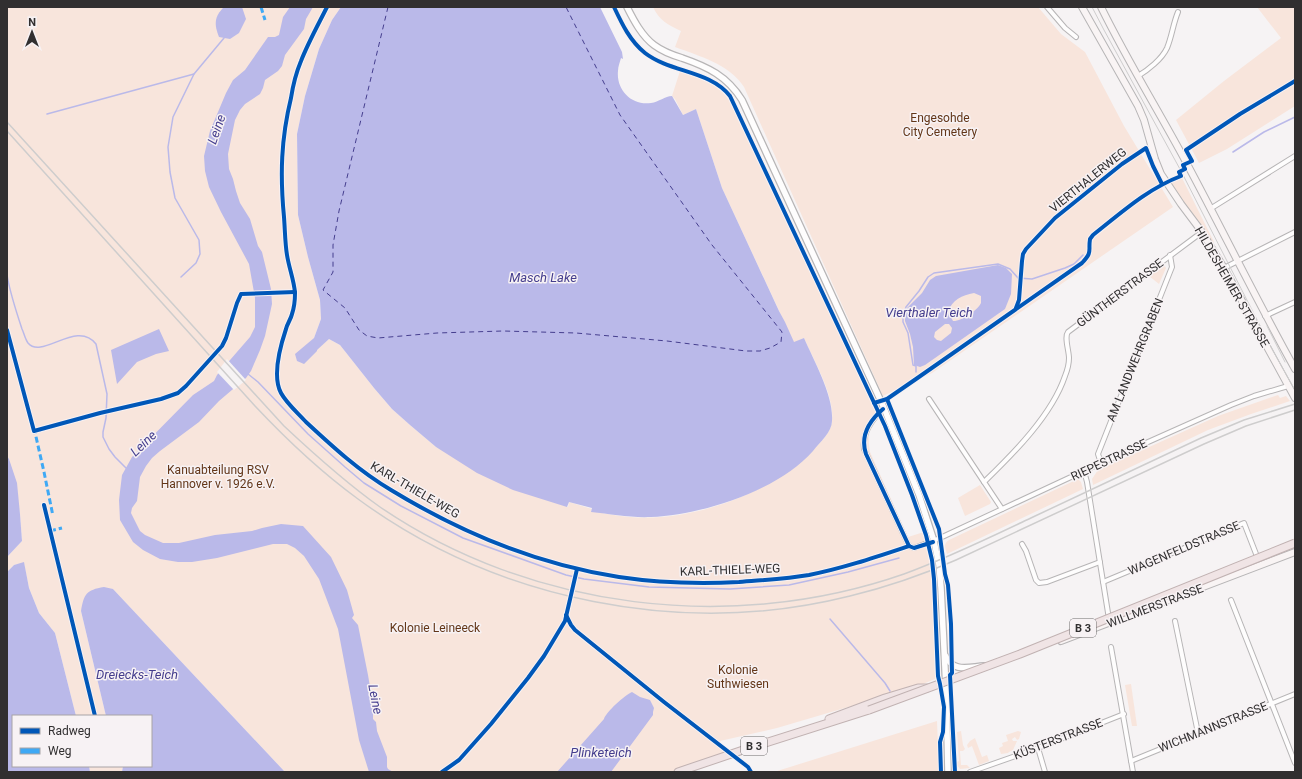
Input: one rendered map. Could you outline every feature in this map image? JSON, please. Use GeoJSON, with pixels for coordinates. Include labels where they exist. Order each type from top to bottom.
{"type":"FeatureCollection","features":[{"type":"Feature","properties":{"kind":"highway","name":"B 3"},"geometry":{"type":"LineString","coordinates":[[678,772],[786,736],[870,711],[1020,654],[1295,544]]}},
{"type":"Feature","properties":{"kind":"highway","name":"B 3"},"geometry":{"type":"LineString","coordinates":[[688,772],[870,711],[1021,656],[1295,547]]}},
{"type":"Feature","properties":{"kind":"highway"},"geometry":{"type":"LineString","coordinates":[[786,736],[885,698],[918,688],[932,688],[946,682]]}},
{"type":"Feature","properties":{"kind":"main road","name":"HILDESHEIMER STRASSE"},"geometry":{"type":"LineString","coordinates":[[1082,7],[1138,106],[1161,174],[1202,232],[1224,268],[1295,398]]}},
{"type":"Feature","properties":{"kind":"main road","name":"HILDESHEIMER STRASSE"},"geometry":{"type":"LineString","coordinates":[[1101,7],[1210,209],[1265,316],[1295,369]]}},
{"type":"Feature","properties":{"kind":"main road","name":"WILLMERSTRASSE"},"geometry":{"type":"LineString","coordinates":[[946,682],[1110,623],[1295,552]]}},
{"type":"Feature","properties":{"kind":"street"},"geometry":{"type":"LineString","coordinates":[[627,7],[634,22],[652,43],[664,51],[708,68],[724,79],[736,90],[742,100],[884,408],[919,495],[934,541],[938,559],[946,682],[948,772]]}},
{"type":"Feature","properties":{"kind":"street"},"geometry":{"type":"LineString","coordinates":[[1047,7],[1065,28],[1076,37]]}},
{"type":"Feature","properties":{"kind":"street"},"geometry":{"type":"LineString","coordinates":[[1138,76],[1166,50],[1178,12]]}},
{"type":"Feature","properties":{"kind":"street"},"geometry":{"type":"LineString","coordinates":[[1210,209],[1295,156]]}},
{"type":"Feature","properties":{"kind":"street","name":"GÜNTHERSTRASSE"},"geometry":{"type":"LineString","coordinates":[[984,482],[1015,452],[1054,401],[1062,386],[1069,361],[1069,349],[1066,338],[1068,332],[1202,232]]}},
{"type":"Feature","properties":{"kind":"street"},"geometry":{"type":"LineString","coordinates":[[1224,268],[1295,232]]}},
{"type":"Feature","properties":{"kind":"street","name":"AM LANDWEHRGRABEN"},"geometry":{"type":"LineString","coordinates":[[1101,463],[1098,454],[1172,267],[1170,255]]}},
{"type":"Feature","properties":{"kind":"street"},"geometry":{"type":"LineString","coordinates":[[1265,316],[1295,302]]}},
{"type":"Feature","properties":{"kind":"street","name":"RIEPESTRASSE"},"geometry":{"type":"LineString","coordinates":[[884,408],[870,424],[866,432],[864,449],[905,539],[909,546],[914,548],[934,541],[1101,463],[1231,405],[1254,396],[1288,386]]}},
{"type":"Feature","properties":{"kind":"street"},"geometry":{"type":"LineString","coordinates":[[930,400],[1002,509]]}},
{"type":"Feature","properties":{"kind":"street"},"geometry":{"type":"LineString","coordinates":[[1084,471],[1088,482],[1110,623]]}},
{"type":"Feature","properties":{"kind":"street","name":"WAGENFELDSTRASSE"},"geometry":{"type":"LineString","coordinates":[[1103,582],[1244,523],[1260,565]]}},
{"type":"Feature","properties":{"kind":"street"},"geometry":{"type":"LineString","coordinates":[[1022,544],[1036,580],[1039,583],[1047,582],[1100,562]]}},
{"type":"Feature","properties":{"kind":"street"},"geometry":{"type":"LineString","coordinates":[[1231,600],[1295,763]]}},
{"type":"Feature","properties":{"kind":"street"},"geometry":{"type":"LineString","coordinates":[[1175,621],[1198,733]]}},
{"type":"Feature","properties":{"kind":"street"},"geometry":{"type":"LineString","coordinates":[[1111,647],[1133,772]]}},
{"type":"Feature","properties":{"kind":"street"},"geometry":{"type":"LineString","coordinates":[[944,653],[951,664],[960,668],[996,664]]}},
{"type":"Feature","properties":{"kind":"street","name":"WICHMANNSTRASSE"},"geometry":{"type":"LineString","coordinates":[[1132,760],[1295,694]]}},
{"type":"Feature","properties":{"kind":"street","name":"KÜSTERSTRASSE"},"geometry":{"type":"LineString","coordinates":[[970,772],[1038,748],[1124,714]]}},
{"type":"Feature","properties":{"kind":"street"},"geometry":{"type":"LineString","coordinates":[[1038,748],[1045,772]]}},
{"type":"Feature","properties":{"kind":"green space"},"geometry":{"type":"Polygon","coordinates":[[[7,7],[341,7],[332,20],[319,49],[305,96],[297,134],[298,215],[320,300],[321,319],[314,338],[309,342],[316,350],[329,339],[340,345],[392,409],[436,447],[568,507],[569,502],[592,509],[591,511],[625,517],[677,515],[725,503],[749,494],[771,482],[791,469],[812,451],[829,431],[832,421],[830,401],[823,379],[804,338],[794,343],[722,188],[696,109],[683,115],[672,96],[680,71],[710,83],[722,92],[732,105],[878,417],[874,420],[870,428],[870,452],[908,537],[924,532],[932,579],[935,679],[916,687],[777,728],[720,741],[728,758],[681,772],[285,772],[113,589],[81,611],[106,715],[76,715],[55,633],[39,613],[29,588],[24,563],[14,565],[7,572],[7,557],[22,541],[20,514],[9,459],[7,456],[7,7]]]}},
{"type":"Feature","properties":{"kind":"green space","name":"Engesohde City Cemetery"},"geometry":{"type":"Polygon","coordinates":[[[653,7],[1038,7],[1061,34],[1085,52],[1124,126],[1173,207],[932,373],[883,396],[744,87],[738,79],[722,67],[675,47],[681,31],[664,22],[653,7]]]}},
{"type":"Feature","properties":{"kind":"green space"},"geometry":{"type":"Polygon","coordinates":[[[1257,7],[1295,7],[1295,106],[1227,149],[1199,163],[1176,120],[1281,38],[1257,7]]]}},
{"type":"Feature","properties":{"kind":"green space"},"geometry":{"type":"Polygon","coordinates":[[[1182,178],[1214,242],[1213,243],[1169,184],[1182,178]]]}},
{"type":"Feature","properties":{"kind":"green space"},"geometry":{"type":"Polygon","coordinates":[[[1164,265],[1166,268],[1159,284],[1149,276],[1164,265]]]}},
{"type":"Feature","properties":{"kind":"green space"},"geometry":{"type":"Polygon","coordinates":[[[1278,395],[1280,398],[1286,396],[1290,401],[1208,430],[1093,485],[1092,479],[1098,470],[1218,416],[1278,395]]]}},
{"type":"Feature","properties":{"kind":"green space"},"geometry":{"type":"Polygon","coordinates":[[[1078,479],[1081,482],[1083,489],[947,554],[945,544],[947,541],[1078,479]]]}},
{"type":"Feature","properties":{"kind":"green space"},"geometry":{"type":"Polygon","coordinates":[[[980,485],[991,502],[990,504],[965,516],[958,498],[980,485]]]}},
{"type":"Feature","properties":{"kind":"green space"},"geometry":{"type":"Polygon","coordinates":[[[1131,684],[1137,726],[1132,726],[1125,685],[1131,684]]]}},
{"type":"Feature","properties":{"kind":"green space"},"geometry":{"type":"Polygon","coordinates":[[[937,721],[939,772],[774,772],[937,721]]]}},
{"type":"Feature","properties":{"kind":"green space"},"geometry":{"type":"Polygon","coordinates":[[[961,731],[965,749],[960,751],[961,765],[967,765],[970,768],[960,769],[957,765],[957,762],[959,761],[957,732],[961,731]]]}},
{"type":"Feature","properties":{"kind":"green space"},"geometry":{"type":"Polygon","coordinates":[[[1018,731],[1021,732],[1019,739],[1017,740],[1015,737],[1012,739],[1013,741],[1017,741],[1013,750],[1008,753],[1001,754],[999,748],[1003,746],[1002,743],[1008,741],[1006,735],[1018,731]]]}},
{"type":"Feature","properties":{"kind":"green space"},"geometry":{"type":"Polygon","coordinates":[[[975,738],[982,757],[987,755],[989,761],[979,765],[972,746],[968,748],[967,745],[975,738]]]}},
{"type":"Feature","properties":{"kind":"green space"},"geometry":{"type":"Polygon","coordinates":[[[89,767],[123,767],[122,772],[90,772],[89,767]]]}},
{"type":"Feature","properties":{"kind":"water"},"geometry":{"type":"Polygon","coordinates":[[[224,7],[242,7],[246,19],[239,33],[230,39],[219,37],[216,28],[218,14],[224,7]]]}},
{"type":"Feature","properties":{"kind":"water","name":"Leine"},"geometry":{"type":"Polygon","coordinates":[[[290,7],[313,7],[306,19],[304,29],[285,55],[282,66],[278,71],[265,80],[260,94],[245,104],[240,110],[235,120],[228,154],[229,169],[236,191],[240,203],[250,219],[258,246],[262,252],[271,289],[272,304],[265,336],[251,371],[246,378],[219,401],[199,422],[152,458],[140,477],[137,501],[132,508],[131,513],[140,531],[145,535],[163,543],[179,543],[215,535],[252,531],[281,524],[303,526],[331,557],[347,590],[354,615],[352,618],[358,625],[373,705],[373,719],[376,722],[377,731],[387,757],[387,767],[393,772],[369,772],[359,740],[338,629],[319,579],[304,556],[295,548],[287,544],[273,544],[217,558],[192,562],[178,562],[160,559],[143,550],[133,542],[120,520],[119,500],[122,475],[132,457],[193,395],[214,381],[217,375],[250,337],[255,327],[255,298],[249,264],[209,187],[205,171],[204,156],[210,131],[233,80],[245,70],[268,37],[275,37],[279,35],[283,17],[290,7]]]}},
{"type":"Feature","properties":{"kind":"water","name":"Masch Lake"},"geometry":{"type":"Polygon","coordinates":[[[341,7],[600,7],[622,52],[623,59],[621,58],[618,69],[618,78],[627,95],[638,102],[644,103],[651,103],[672,96],[683,115],[696,109],[722,188],[779,311],[794,342],[804,338],[827,390],[832,411],[832,421],[828,433],[813,451],[798,465],[781,477],[739,498],[716,506],[671,515],[651,517],[591,512],[592,508],[569,502],[567,507],[513,490],[477,473],[436,447],[392,409],[340,345],[329,339],[304,364],[297,361],[295,354],[314,338],[321,319],[320,300],[298,215],[297,134],[305,96],[319,49],[332,20],[341,7]]]}},
{"type":"Feature","properties":{"kind":"water","name":"Vierthaler Teich"},"geometry":{"type":"Polygon","coordinates":[[[998,265],[1006,268],[1012,274],[1011,294],[1005,309],[920,367],[914,365],[913,347],[905,321],[905,316],[907,308],[922,293],[930,280],[936,276],[998,265]],[[974,293],[965,295],[952,304],[948,312],[953,321],[964,318],[979,306],[981,303],[981,296],[974,293]],[[945,324],[935,332],[934,337],[937,340],[941,341],[951,333],[952,328],[949,324],[945,324]]]}},
{"type":"Feature","properties":{"kind":"water"},"geometry":{"type":"Polygon","coordinates":[[[159,329],[169,351],[156,354],[137,362],[117,384],[111,350],[159,329]]]}},
{"type":"Feature","properties":{"kind":"water"},"geometry":{"type":"Polygon","coordinates":[[[7,456],[17,483],[22,541],[7,557],[7,456]]]}},
{"type":"Feature","properties":{"kind":"water"},"geometry":{"type":"Polygon","coordinates":[[[24,562],[29,588],[39,613],[55,633],[76,715],[12,715],[12,767],[89,767],[90,772],[7,772],[7,572],[14,565],[24,562]]]}},
{"type":"Feature","properties":{"kind":"water","name":"Dreiecks-Teich"},"geometry":{"type":"Polygon","coordinates":[[[104,587],[113,589],[285,772],[122,772],[123,767],[152,767],[152,715],[106,715],[81,611],[83,600],[90,591],[104,587]]]}},
{"type":"Feature","properties":{"kind":"water","name":"Plinketeich"},"geometry":{"type":"Polygon","coordinates":[[[632,692],[640,697],[650,700],[654,708],[653,715],[611,772],[557,772],[612,708],[625,696],[632,692]]]}},
{"type":"Feature","properties":{"kind":"pier"},"geometry":{"type":"Polygon","coordinates":[[[227,359],[246,380],[234,390],[217,372],[227,359]]]}},
{"type":"Feature","properties":{"kind":"waterway"},"geometry":{"type":"LineString","coordinates":[[181,277],[196,263],[200,254],[199,240],[175,198],[170,172],[168,147],[173,117],[194,74],[224,38]]}},
{"type":"Feature","properties":{"kind":"waterway"},"geometry":{"type":"LineString","coordinates":[[47,114],[194,74]]}},
{"type":"Feature","properties":{"kind":"waterway"},"geometry":{"type":"LineString","coordinates":[[1233,152],[1264,132],[1295,117]]}},
{"type":"Feature","properties":{"kind":"waterway"},"geometry":{"type":"LineString","coordinates":[[916,372],[916,366],[913,365],[908,333],[903,322],[903,315],[906,307],[928,277],[934,273],[998,264],[1010,269],[1018,278],[1032,279],[1074,264],[1083,255]]}},
{"type":"Feature","properties":{"kind":"waterway"},"geometry":{"type":"LineString","coordinates":[[7,275],[15,309],[28,343],[34,347],[42,347],[70,337],[79,336],[88,337],[96,344],[107,394],[106,418],[103,437],[109,449],[126,468]]}},
{"type":"Feature","properties":{"kind":"waterway"},"geometry":{"type":"LineString","coordinates":[[248,374],[258,382],[308,434],[364,483],[401,506],[463,538],[566,575],[584,579],[649,587],[730,589],[789,585],[848,572],[899,558]]}},
{"type":"Feature","properties":{"kind":"waterway"},"geometry":{"type":"LineString","coordinates":[[830,619],[885,683],[890,691]]}},
{"type":"Feature","properties":{"kind":"ferry route"},"geometry":{"type":"LineString","coordinates":[[388,7],[339,211],[333,245],[333,272],[323,290],[345,308],[359,330],[367,336],[378,338],[437,333],[503,331],[576,333],[667,341],[746,351],[760,351],[781,342],[782,332],[712,245],[620,115],[566,7]]}},
{"type":"Feature","properties":{"kind":"tram line"},"geometry":{"type":"LineString","coordinates":[[1092,7],[1181,171],[1273,351],[1295,390]]}},
{"type":"Feature","properties":{"kind":"tram line"},"geometry":{"type":"LineString","coordinates":[[1267,326],[1285,362]]}},
{"type":"Feature","properties":{"kind":"railway"},"geometry":{"type":"LineString","coordinates":[[7,122],[284,426],[319,458],[367,498],[439,542],[501,569],[567,589],[634,602],[702,606],[771,603],[838,593],[904,574],[937,561],[985,540],[1201,438],[1244,420],[1295,404]]}},
{"type":"Feature","properties":{"kind":"railway"},"geometry":{"type":"LineString","coordinates":[[7,131],[255,406],[279,431],[331,478],[358,499],[412,534],[470,563],[531,586],[594,602],[658,611],[722,613],[787,608],[850,596],[877,589],[917,576],[956,560],[1204,444],[1246,426],[1295,410]]}},
{"type":"Feature","properties":{"kind":"marked path"},"geometry":{"type":"LineString","coordinates":[[261,7],[265,20]]}},
{"type":"Feature","properties":{"kind":"marked path"},"geometry":{"type":"LineString","coordinates":[[34,428],[53,516]]}},
{"type":"Feature","properties":{"kind":"marked path"},"geometry":{"type":"LineString","coordinates":[[50,531],[62,528]]}},
{"type":"Feature","properties":{"kind":"cycle path","name":"KARL-THIELE-WEG"},"geometry":{"type":"LineString","coordinates":[[327,7],[296,75],[285,128],[282,157],[282,186],[286,246],[295,295],[293,312],[279,353],[277,378],[278,386],[283,397],[306,422],[357,467],[379,483],[444,520],[501,545],[589,572],[649,581],[724,583],[765,580],[800,576],[835,569],[909,546]]}},
{"type":"Feature","properties":{"kind":"cycle path"},"geometry":{"type":"LineString","coordinates":[[614,7],[623,26],[631,38],[645,53],[655,60],[712,81],[730,96],[885,426],[912,495],[926,535],[932,560],[938,676],[944,707],[943,732],[940,742],[941,772]]}},
{"type":"Feature","properties":{"kind":"cycle path"},"geometry":{"type":"LineString","coordinates":[[874,403],[887,399],[1082,263],[1089,254],[1090,239],[1093,235],[1124,210],[1146,195],[1169,181],[1181,176],[1179,172],[1185,169],[1183,165],[1192,161],[1186,150],[1240,114],[1295,81]]}},
{"type":"Feature","properties":{"kind":"cycle path","name":"VIERTHALERWEG"},"geometry":{"type":"LineString","coordinates":[[1016,308],[1019,300],[1023,254],[1055,218],[1122,164],[1146,148],[1162,184]]}},
{"type":"Feature","properties":{"kind":"cycle path"},"geometry":{"type":"LineString","coordinates":[[7,330],[34,431],[100,413],[161,399],[178,393],[222,346],[241,294],[295,292]]}},
{"type":"Feature","properties":{"kind":"cycle path"},"geometry":{"type":"LineString","coordinates":[[887,399],[939,529],[945,574],[948,585],[951,624],[952,673],[950,675],[955,772]]}},
{"type":"Feature","properties":{"kind":"cycle path"},"geometry":{"type":"LineString","coordinates":[[883,409],[867,429],[864,441],[866,454],[909,546],[914,548],[933,542]]}},
{"type":"Feature","properties":{"kind":"cycle path"},"geometry":{"type":"LineString","coordinates":[[44,505],[95,715]]}},
{"type":"Feature","properties":{"kind":"cycle path"},"geometry":{"type":"LineString","coordinates":[[442,772],[459,760],[491,724],[544,656],[565,621],[577,569]]}},
{"type":"Feature","properties":{"kind":"cycle path"},"geometry":{"type":"LineString","coordinates":[[566,615],[575,630],[748,767],[751,772]]}},
{"type":"Feature","properties":{"kind":"park label","name":"Kanuabteilung RSV Hannover v. 1926 e.V."},"geometry":{"type":"Point","coordinates":[218,477]}},
{"type":"Feature","properties":{"kind":"park label","name":"Kolonie Leineeck"},"geometry":{"type":"Point","coordinates":[435,628]}},
{"type":"Feature","properties":{"kind":"park label","name":"Kolonie Suthwiesen"},"geometry":{"type":"Point","coordinates":[738,677]}}]}
